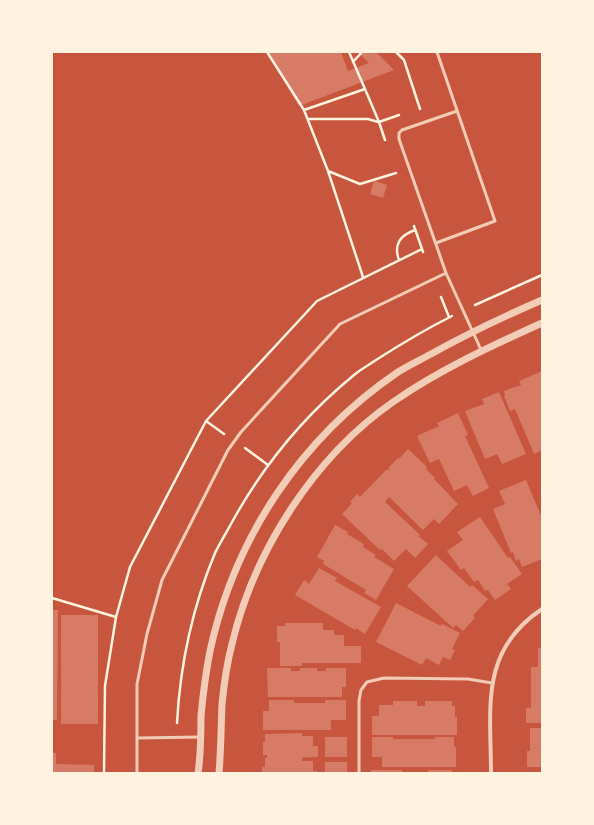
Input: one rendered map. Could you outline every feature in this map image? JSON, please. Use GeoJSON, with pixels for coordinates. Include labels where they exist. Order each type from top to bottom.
{"type":"FeatureCollection","features":[{"type":"Feature","properties":{"kind":"street"},"geometry":{"type":"LineString","coordinates":[[198,773],[205,679],[219,616],[230,581],[240,559],[274,496],[317,443],[348,412],[400,371],[446,345],[542,300]]}},
{"type":"Feature","properties":{"kind":"street"},"geometry":{"type":"LineString","coordinates":[[219,773],[222,702],[232,644],[240,616],[264,554],[285,517],[305,489],[336,452],[381,411],[417,386],[542,323]]}},
{"type":"Feature","properties":{"kind":"street"},"geometry":{"type":"LineString","coordinates":[[491,773],[492,683],[498,662],[510,639],[525,621],[542,609]]}},
{"type":"Feature","properties":{"kind":"lane"},"geometry":{"type":"LineString","coordinates":[[436,243],[495,221],[437,52]]}},
{"type":"Feature","properties":{"kind":"lane"},"geometry":{"type":"LineString","coordinates":[[457,111],[402,130],[399,133],[399,138],[446,273],[482,352]]}},
{"type":"Feature","properties":{"kind":"lane"},"geometry":{"type":"LineString","coordinates":[[136,773],[137,684],[147,634],[162,580],[228,450],[241,432],[340,324],[446,273]]}},
{"type":"Feature","properties":{"kind":"lane"},"geometry":{"type":"LineString","coordinates":[[359,773],[359,701],[361,690],[367,682],[384,678],[468,679],[492,683]]}},
{"type":"Feature","properties":{"kind":"lane"},"geometry":{"type":"LineString","coordinates":[[137,738],[201,737]]}},
{"type":"Feature","properties":{"kind":"path"},"geometry":{"type":"LineString","coordinates":[[267,52],[304,110],[308,119],[328,171],[363,278]]}},
{"type":"Feature","properties":{"kind":"path"},"geometry":{"type":"LineString","coordinates":[[308,119],[368,119],[379,122],[349,52]]}},
{"type":"Feature","properties":{"kind":"path"},"geometry":{"type":"LineString","coordinates":[[353,62],[362,52]]}},
{"type":"Feature","properties":{"kind":"path"},"geometry":{"type":"LineString","coordinates":[[396,52],[404,60],[420,109]]}},
{"type":"Feature","properties":{"kind":"path"},"geometry":{"type":"LineString","coordinates":[[304,110],[365,89]]}},
{"type":"Feature","properties":{"kind":"path"},"geometry":{"type":"LineString","coordinates":[[328,171],[360,184],[396,173]]}},
{"type":"Feature","properties":{"kind":"path"},"geometry":{"type":"LineString","coordinates":[[399,260],[396,251],[398,243],[405,235],[415,230]]}},
{"type":"Feature","properties":{"kind":"path"},"geometry":{"type":"LineString","coordinates":[[438,291],[449,318]]}},
{"type":"Feature","properties":{"kind":"path"},"geometry":{"type":"LineString","coordinates":[[206,421],[224,434]]}},
{"type":"Feature","properties":{"kind":"path"},"geometry":{"type":"LineString","coordinates":[[245,448],[268,465]]}},
{"type":"Feature","properties":{"kind":"path"},"geometry":{"type":"LineString","coordinates":[[52,598],[116,617]]}},
{"type":"Feature","properties":{"kind":"building"},"geometry":{"type":"Polygon","coordinates":[[[267,52],[341,52],[348,71],[369,63],[358,52],[376,52],[394,70],[299,106],[267,52]]]}},
{"type":"Feature","properties":{"kind":"building"},"geometry":{"type":"Polygon","coordinates":[[[374,181],[387,185],[383,198],[370,194],[374,181]]]}},
{"type":"Feature","properties":{"kind":"building"},"geometry":{"type":"Polygon","coordinates":[[[542,371],[542,450],[534,454],[515,409],[510,411],[504,396],[504,391],[521,385],[519,381],[542,371]]]}},
{"type":"Feature","properties":{"kind":"building"},"geometry":{"type":"Polygon","coordinates":[[[499,392],[526,454],[502,464],[497,454],[485,459],[465,411],[484,404],[482,399],[499,392]]]}},
{"type":"Feature","properties":{"kind":"building"},"geometry":{"type":"Polygon","coordinates":[[[458,413],[468,435],[465,436],[489,488],[473,496],[467,485],[454,491],[439,459],[430,463],[417,436],[439,426],[437,423],[458,413]]]}},
{"type":"Feature","properties":{"kind":"building"},"geometry":{"type":"Polygon","coordinates":[[[408,449],[427,467],[426,469],[435,478],[434,479],[458,504],[439,524],[434,519],[423,530],[389,497],[385,502],[420,535],[418,536],[428,544],[415,558],[406,549],[394,561],[382,549],[380,550],[342,514],[352,503],[350,502],[357,494],[360,497],[387,469],[390,469],[388,468],[408,449]]]}},
{"type":"Feature","properties":{"kind":"building"},"geometry":{"type":"Polygon","coordinates":[[[526,480],[542,518],[542,559],[522,567],[519,559],[516,561],[513,552],[511,553],[493,509],[505,504],[499,491],[526,480]]]}},
{"type":"Feature","properties":{"kind":"building"},"geometry":{"type":"Polygon","coordinates":[[[480,517],[508,558],[510,557],[522,574],[507,584],[511,589],[495,600],[488,590],[485,591],[478,580],[474,582],[464,568],[461,570],[447,551],[463,540],[457,532],[480,517]]]}},
{"type":"Feature","properties":{"kind":"building"},"geometry":{"type":"Polygon","coordinates":[[[335,525],[348,532],[347,534],[364,544],[363,547],[376,555],[374,557],[394,569],[376,600],[364,593],[366,590],[323,564],[324,561],[317,557],[335,525]]]}},
{"type":"Feature","properties":{"kind":"building"},"geometry":{"type":"Polygon","coordinates":[[[436,555],[470,587],[472,585],[488,599],[473,616],[475,618],[463,631],[456,625],[453,628],[407,586],[436,555]]]}},
{"type":"Feature","properties":{"kind":"building"},"geometry":{"type":"Polygon","coordinates":[[[319,568],[337,578],[335,581],[381,607],[365,634],[356,628],[355,630],[295,595],[304,580],[309,584],[319,568]]]}},
{"type":"Feature","properties":{"kind":"building"},"geometry":{"type":"Polygon","coordinates":[[[396,603],[441,626],[442,624],[460,633],[452,649],[455,650],[450,660],[443,657],[439,665],[426,658],[422,665],[376,642],[396,603]]]}},
{"type":"Feature","properties":{"kind":"building"},"geometry":{"type":"Polygon","coordinates":[[[52,610],[58,610],[57,720],[52,720],[52,610]]]}},
{"type":"Feature","properties":{"kind":"building"},"geometry":{"type":"Polygon","coordinates":[[[61,615],[98,615],[98,724],[61,724],[61,615]]]}},
{"type":"Feature","properties":{"kind":"building"},"geometry":{"type":"Polygon","coordinates":[[[285,623],[323,623],[323,630],[334,630],[334,635],[344,635],[344,646],[361,646],[361,663],[302,663],[302,666],[280,666],[280,642],[277,642],[277,626],[285,626],[285,623]]]}},
{"type":"Feature","properties":{"kind":"building"},"geometry":{"type":"Polygon","coordinates":[[[538,648],[542,648],[542,723],[526,723],[526,708],[531,708],[531,667],[538,667],[538,648]]]}},
{"type":"Feature","properties":{"kind":"building"},"geometry":{"type":"Polygon","coordinates":[[[267,668],[291,668],[291,671],[300,671],[300,668],[317,668],[317,671],[326,671],[326,668],[346,668],[346,687],[342,687],[342,697],[268,697],[267,668]]]}},
{"type":"Feature","properties":{"kind":"building"},"geometry":{"type":"Polygon","coordinates":[[[269,700],[294,700],[294,703],[325,703],[325,700],[346,700],[346,720],[331,720],[331,730],[263,730],[263,711],[269,711],[269,700]]]}},
{"type":"Feature","properties":{"kind":"building"},"geometry":{"type":"Polygon","coordinates":[[[393,701],[417,701],[417,706],[425,706],[425,701],[452,701],[452,706],[455,706],[455,717],[457,717],[457,735],[372,735],[372,716],[379,716],[379,705],[393,705],[393,701]]]}},
{"type":"Feature","properties":{"kind":"building"},"geometry":{"type":"Polygon","coordinates":[[[530,728],[542,728],[542,767],[527,767],[527,751],[530,751],[530,728]]]}},
{"type":"Feature","properties":{"kind":"building"},"geometry":{"type":"Polygon","coordinates":[[[302,733],[302,736],[313,736],[313,746],[318,746],[318,757],[295,758],[302,758],[302,761],[313,761],[313,771],[318,771],[318,773],[262,773],[262,767],[265,767],[265,758],[267,758],[267,755],[263,755],[263,742],[265,742],[265,734],[302,733]]]}},
{"type":"Feature","properties":{"kind":"building"},"geometry":{"type":"Polygon","coordinates":[[[325,737],[347,737],[347,757],[325,757],[325,737]]]}},
{"type":"Feature","properties":{"kind":"building"},"geometry":{"type":"Polygon","coordinates":[[[372,737],[393,737],[393,739],[435,739],[435,737],[454,737],[454,747],[456,747],[456,767],[382,767],[382,757],[372,757],[372,737]]]}},
{"type":"Feature","properties":{"kind":"building"},"geometry":{"type":"Polygon","coordinates":[[[52,753],[56,753],[56,764],[94,765],[94,773],[52,773],[52,753]]]}},
{"type":"Feature","properties":{"kind":"building"},"geometry":{"type":"Polygon","coordinates":[[[325,762],[347,762],[347,773],[325,773],[325,762]]]}},
{"type":"Feature","properties":{"kind":"building"},"geometry":{"type":"Polygon","coordinates":[[[371,770],[402,770],[402,773],[371,773],[371,770]]]}},
{"type":"Feature","properties":{"kind":"building"},"geometry":{"type":"Polygon","coordinates":[[[428,770],[452,770],[452,773],[428,773],[428,770]]]}}]}
